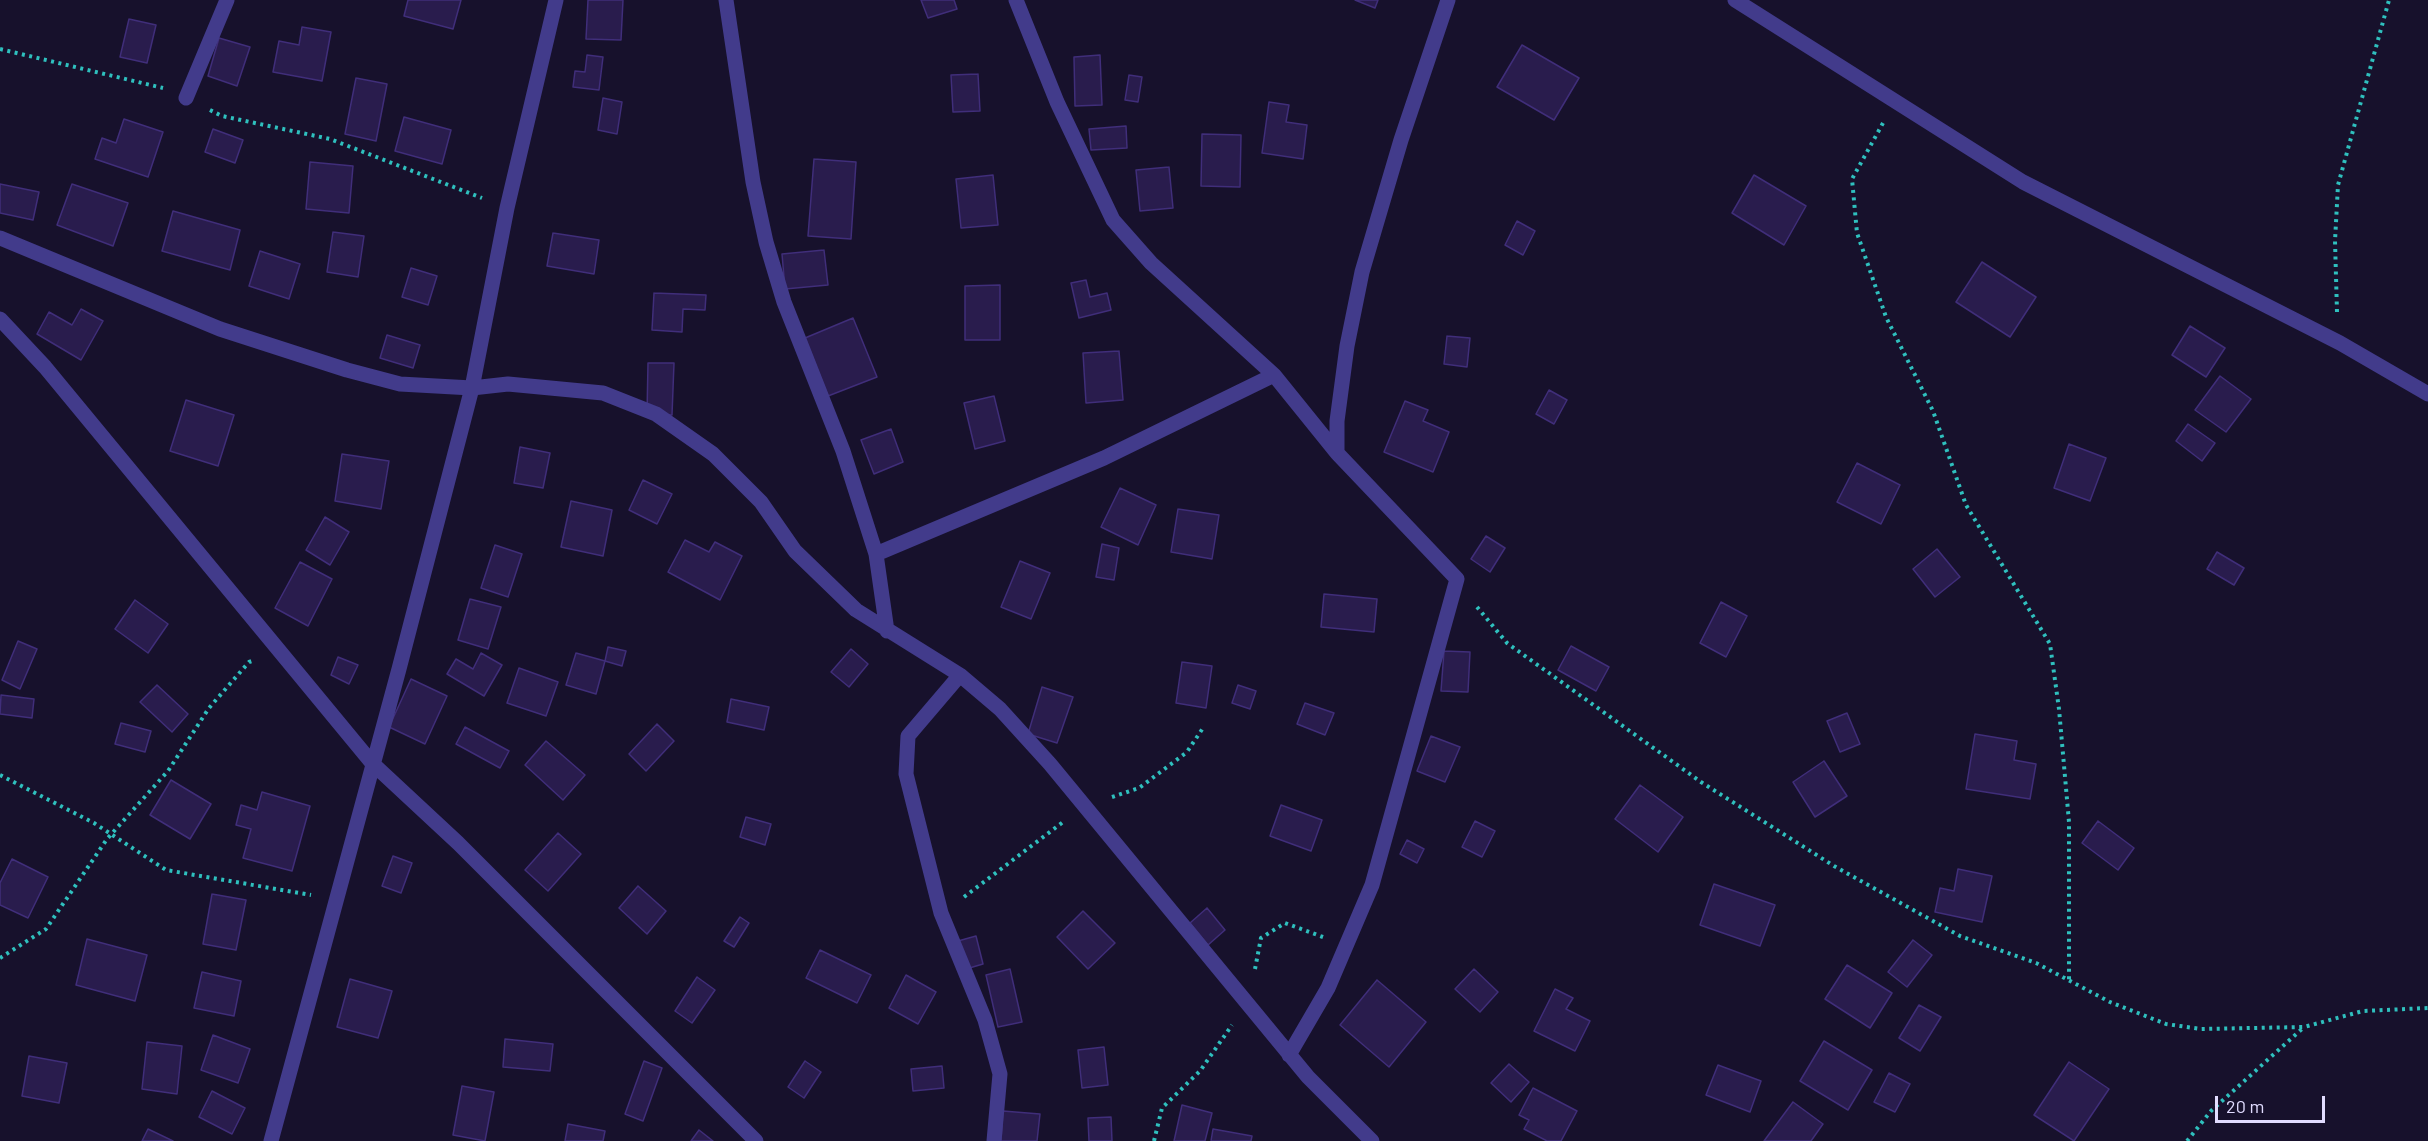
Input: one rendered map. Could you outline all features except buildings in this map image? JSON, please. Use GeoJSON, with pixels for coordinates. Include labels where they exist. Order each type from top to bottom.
{"type":"FeatureCollection","features":[{"type":"Feature","properties":{"kind":"street"},"geometry":{"type":"LineString","coordinates":[[186,98],[226,0]]}},
{"type":"Feature","properties":{"kind":"street"},"geometry":{"type":"LineString","coordinates":[[271,1141],[399,669],[472,388],[507,208],[556,0]]}},
{"type":"Feature","properties":{"kind":"street"},"geometry":{"type":"LineString","coordinates":[[726,0],[753,182],[766,242],[784,302],[843,451],[876,554],[888,631]]}},
{"type":"Feature","properties":{"kind":"street"},"geometry":{"type":"LineString","coordinates":[[1016,0],[1056,102],[1113,220],[1150,263],[1274,375],[1337,453],[1457,579],[1372,885],[1328,988],[1289,1055]]}},
{"type":"Feature","properties":{"kind":"street"},"geometry":{"type":"LineString","coordinates":[[1337,453],[1337,421],[1347,346],[1362,272],[1401,140],[1448,0]]}},
{"type":"Feature","properties":{"kind":"street"},"geometry":{"type":"LineString","coordinates":[[1735,0],[2023,182],[2340,343],[2428,394]]}},
{"type":"Feature","properties":{"kind":"street"},"geometry":{"type":"LineString","coordinates":[[0,238],[220,329],[347,370],[400,384],[472,388],[508,384],[603,393],[656,414],[712,454],[761,502],[795,551],[856,610],[960,675],[1000,709],[1050,764],[1289,1055],[1372,1141]]}},
{"type":"Feature","properties":{"kind":"street"},"geometry":{"type":"LineString","coordinates":[[0,319],[52,375],[254,617],[372,763],[458,843],[756,1141]]}},
{"type":"Feature","properties":{"kind":"street"},"geometry":{"type":"LineString","coordinates":[[876,554],[1104,458],[1274,375]]}},
{"type":"Feature","properties":{"kind":"street"},"geometry":{"type":"LineString","coordinates":[[960,675],[908,736],[906,774],[941,913],[985,1020],[1000,1074],[994,1141]]}},
{"type":"Feature","properties":{"kind":"path"},"geometry":{"type":"LineString","coordinates":[[2340,343],[2335,240],[2338,185],[2389,0]]}},
{"type":"Feature","properties":{"kind":"path"},"geometry":{"type":"LineString","coordinates":[[0,49],[151,83],[222,116],[330,139],[507,208]]}},
{"type":"Feature","properties":{"kind":"path"},"geometry":{"type":"LineString","coordinates":[[1896,101],[1852,179],[1857,232],[1886,317],[1934,411],[1966,505],[2050,644],[2059,709],[2069,822],[2069,980]]}},
{"type":"Feature","properties":{"kind":"path"},"geometry":{"type":"LineString","coordinates":[[1457,579],[1488,624],[1507,643],[1701,782],[1834,866],[1960,936],[2036,963],[2110,1002],[2166,1024],[2201,1029],[2304,1027],[2363,1011],[2428,1008]]}},
{"type":"Feature","properties":{"kind":"path"},"geometry":{"type":"LineString","coordinates":[[0,957],[46,928],[110,835],[168,771],[209,708],[249,662],[278,649]]}},
{"type":"Feature","properties":{"kind":"path"},"geometry":{"type":"LineString","coordinates":[[0,775],[94,823],[166,870],[335,900]]}},
{"type":"Feature","properties":{"kind":"path"},"geometry":{"type":"LineString","coordinates":[[2187,1141],[2211,1111],[2304,1027]]}}]}
